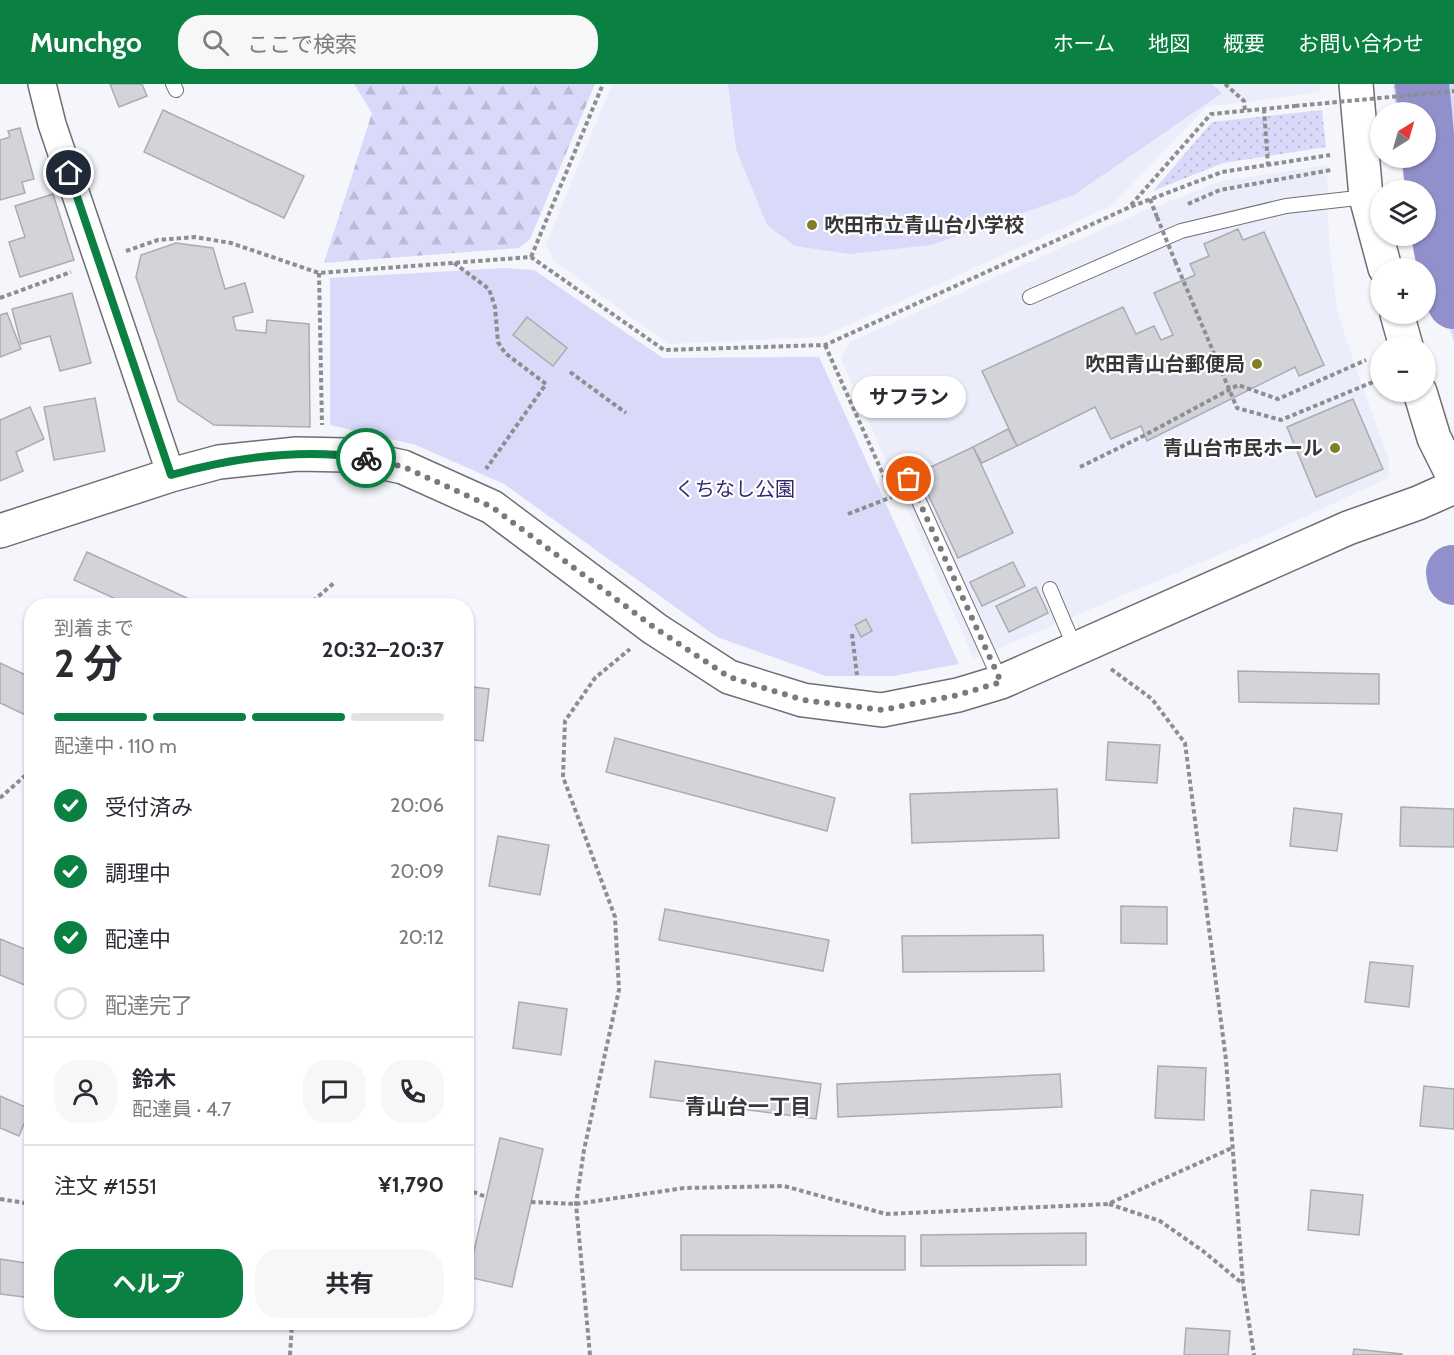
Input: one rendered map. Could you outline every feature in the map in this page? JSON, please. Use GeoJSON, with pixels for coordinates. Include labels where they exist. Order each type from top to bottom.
{"type":"FeatureCollection","features":[{"type":"Feature","properties":{"kind":"street"},"geometry":{"type":"LineString","coordinates":[[42,84],[52,124],[171,475]]}},
{"type":"Feature","properties":{"kind":"street"},"geometry":{"type":"LineString","coordinates":[[1356,84],[1366,197],[1382,258]]}},
{"type":"Feature","properties":{"kind":"street"},"geometry":{"type":"LineString","coordinates":[[1423,402],[1434,438],[1454,478]]}},
{"type":"Feature","properties":{"kind":"street"},"geometry":{"type":"LineString","coordinates":[[0,531],[171,475],[219,462],[297,454],[346,455],[404,467],[492,507],[655,628],[729,677],[803,700],[882,710],[958,695],[1001,682],[1348,528],[1418,503],[1454,487]]}},
{"type":"Feature","properties":{"kind":"lane"},"geometry":{"type":"LineString","coordinates":[[1030,297],[1181,231],[1286,207],[1366,197]]}},
{"type":"Feature","properties":{"kind":"lane"},"geometry":{"type":"LineString","coordinates":[[909,479],[1001,682]]}},
{"type":"Feature","properties":{"kind":"lane"},"geometry":{"type":"LineString","coordinates":[[1050,589],[1075,648]]}},
{"type":"Feature","properties":{"kind":"path"},"geometry":{"type":"LineString","coordinates":[[531,257],[603,84]]}},
{"type":"Feature","properties":{"kind":"path"},"geometry":{"type":"LineString","coordinates":[[1225,84],[1244,101],[1245,111]]}},
{"type":"Feature","properties":{"kind":"path"},"geometry":{"type":"LineString","coordinates":[[1130,207],[1211,114],[1454,91]]}},
{"type":"Feature","properties":{"kind":"path"},"geometry":{"type":"LineString","coordinates":[[1264,109],[1268,165]]}},
{"type":"Feature","properties":{"kind":"path"},"geometry":{"type":"LineString","coordinates":[[0,298],[158,240],[195,237],[231,243],[319,273],[531,257],[664,350],[825,345],[1150,199],[1222,172],[1334,154]]}},
{"type":"Feature","properties":{"kind":"path"},"geometry":{"type":"LineString","coordinates":[[1184,206],[1220,190],[1334,170]]}},
{"type":"Feature","properties":{"kind":"path"},"geometry":{"type":"LineString","coordinates":[[1150,199],[1237,408],[1281,420],[1370,383]]}},
{"type":"Feature","properties":{"kind":"path"},"geometry":{"type":"LineString","coordinates":[[1162,231],[1170,223]]}},
{"type":"Feature","properties":{"kind":"path"},"geometry":{"type":"LineString","coordinates":[[454,262],[489,290],[495,307],[498,342],[505,353],[546,384],[494,457]]}},
{"type":"Feature","properties":{"kind":"path"},"geometry":{"type":"LineString","coordinates":[[319,273],[322,431]]}},
{"type":"Feature","properties":{"kind":"path"},"geometry":{"type":"LineString","coordinates":[[1080,467],[1238,385],[1278,399],[1366,360]]}},
{"type":"Feature","properties":{"kind":"path"},"geometry":{"type":"LineString","coordinates":[[570,372],[626,413]]}},
{"type":"Feature","properties":{"kind":"path"},"geometry":{"type":"LineString","coordinates":[[848,514],[893,496]]}},
{"type":"Feature","properties":{"kind":"path"},"geometry":{"type":"LineString","coordinates":[[316,598],[334,583]]}},
{"type":"Feature","properties":{"kind":"path"},"geometry":{"type":"LineString","coordinates":[[590,1355],[576,1204],[584,1150],[620,990],[615,917],[563,777],[566,721],[595,678],[655,628]]}},
{"type":"Feature","properties":{"kind":"path"},"geometry":{"type":"LineString","coordinates":[[852,634],[858,682]]}},
{"type":"Feature","properties":{"kind":"path"},"geometry":{"type":"LineString","coordinates":[[1109,668],[1152,699],[1185,743],[1226,1060],[1243,1284],[1254,1355]]}},
{"type":"Feature","properties":{"kind":"path"},"geometry":{"type":"LineString","coordinates":[[0,798],[24,777]]}},
{"type":"Feature","properties":{"kind":"path"},"geometry":{"type":"LineString","coordinates":[[1108,1204],[1232,1148]]}},
{"type":"Feature","properties":{"kind":"path"},"geometry":{"type":"LineString","coordinates":[[531,1202],[576,1204],[684,1188],[784,1186],[886,1214],[1108,1204],[1160,1221],[1203,1251],[1243,1284]]}},
{"type":"Feature","properties":{"kind":"path"},"geometry":{"type":"LineString","coordinates":[[474,1192],[486,1197]]}},
{"type":"Feature","properties":{"kind":"path"},"geometry":{"type":"LineString","coordinates":[[0,1199],[24,1203]]}},
{"type":"Feature","properties":{"kind":"path"},"geometry":{"type":"LineString","coordinates":[[290,1355],[292,1330]]}},
{"type":"Feature","properties":{"kind":"shaded area","name":"吹田市立青山台小学校"},"geometry":{"type":"Polygon","coordinates":[[[612,84],[1320,84],[1321,92],[1206,107],[1111,206],[822,337],[668,344],[554,261],[546,244],[612,84]]]}},
{"type":"Feature","properties":{"kind":"shaded area"},"geometry":{"type":"Polygon","coordinates":[[[1327,165],[1329,240],[1337,309],[1389,460],[1388,478],[1279,529],[974,659],[841,359],[850,342],[1146,210],[1222,181],[1327,165]]]}},
{"type":"Feature","properties":{"kind":"green space"},"geometry":{"type":"Polygon","coordinates":[[[354,84],[595,84],[530,239],[519,248],[324,263],[372,113],[354,84]]]}},
{"type":"Feature","properties":{"kind":"green space"},"geometry":{"type":"Polygon","coordinates":[[[728,84],[1212,84],[1222,93],[1074,195],[931,245],[850,254],[795,246],[767,225],[736,149],[728,84]]]}},
{"type":"Feature","properties":{"kind":"green space"},"geometry":{"type":"Polygon","coordinates":[[[1393,84],[1454,84],[1454,342],[1436,285],[1436,258],[1425,258],[1420,246],[1436,246],[1436,180],[1404,180],[1402,168],[1436,168],[1436,102],[1395,102],[1393,84]]]}},
{"type":"Feature","properties":{"kind":"green space"},"geometry":{"type":"Polygon","coordinates":[[[1322,110],[1326,147],[1223,163],[1153,191],[1212,122],[1322,110]]]}},
{"type":"Feature","properties":{"kind":"green space","name":"くちなし公園"},"geometry":{"type":"Polygon","coordinates":[[[504,268],[534,270],[663,358],[819,357],[959,664],[893,676],[826,676],[717,637],[504,484],[416,445],[330,425],[330,278],[504,268]]]}},
{"type":"Feature","properties":{"kind":"building"},"geometry":{"type":"Polygon","coordinates":[[[110,84],[142,84],[147,96],[119,107],[110,84]]]}},
{"type":"Feature","properties":{"kind":"building"},"geometry":{"type":"Polygon","coordinates":[[[163,110],[304,176],[284,218],[144,152],[163,110]]]}},
{"type":"Feature","properties":{"kind":"building"},"geometry":{"type":"Polygon","coordinates":[[[20,128],[34,179],[22,182],[25,193],[0,200],[0,140],[10,137],[8,131],[20,128]]]}},
{"type":"Feature","properties":{"kind":"building"},"geometry":{"type":"Polygon","coordinates":[[[53,194],[74,260],[20,277],[9,242],[25,237],[15,206],[53,194]]]}},
{"type":"Feature","properties":{"kind":"building"},"geometry":{"type":"Polygon","coordinates":[[[1238,229],[1243,240],[1264,232],[1324,365],[1299,376],[1295,367],[1147,441],[1141,426],[1111,439],[1095,407],[1017,446],[982,371],[1123,307],[1136,334],[1154,326],[1161,340],[1173,335],[1154,293],[1195,275],[1190,264],[1209,256],[1204,244],[1238,229]]]}},
{"type":"Feature","properties":{"kind":"building"},"geometry":{"type":"Polygon","coordinates":[[[176,243],[213,248],[225,289],[245,283],[253,312],[233,317],[236,330],[266,333],[267,320],[309,324],[310,427],[214,425],[178,401],[136,277],[141,255],[176,243]]]}},
{"type":"Feature","properties":{"kind":"building"},"geometry":{"type":"Polygon","coordinates":[[[72,293],[91,363],[60,371],[50,336],[21,344],[12,309],[72,293]]]}},
{"type":"Feature","properties":{"kind":"building"},"geometry":{"type":"Polygon","coordinates":[[[7,313],[21,349],[0,357],[0,315],[7,313]]]}},
{"type":"Feature","properties":{"kind":"building"},"geometry":{"type":"Polygon","coordinates":[[[527,317],[567,348],[553,366],[513,335],[527,317]]]}},
{"type":"Feature","properties":{"kind":"building"},"geometry":{"type":"Polygon","coordinates":[[[95,398],[105,451],[54,460],[44,407],[95,398]]]}},
{"type":"Feature","properties":{"kind":"building","name":"青山台市民ホール"},"geometry":{"type":"Polygon","coordinates":[[[1353,399],[1383,469],[1316,497],[1287,427],[1353,399]]]}},
{"type":"Feature","properties":{"kind":"building"},"geometry":{"type":"Polygon","coordinates":[[[30,407],[44,439],[16,452],[23,471],[0,481],[0,420],[30,407]]]}},
{"type":"Feature","properties":{"kind":"building"},"geometry":{"type":"Polygon","coordinates":[[[1008,429],[1017,446],[982,463],[973,447],[1008,429]]]}},
{"type":"Feature","properties":{"kind":"building"},"geometry":{"type":"Polygon","coordinates":[[[973,447],[1013,533],[958,558],[918,473],[973,447]]]}},
{"type":"Feature","properties":{"kind":"building"},"geometry":{"type":"Polygon","coordinates":[[[87,552],[187,598],[113,598],[74,580],[87,552]]]}},
{"type":"Feature","properties":{"kind":"building"},"geometry":{"type":"Polygon","coordinates":[[[1013,562],[1025,586],[982,606],[970,582],[1013,562]]]}},
{"type":"Feature","properties":{"kind":"building"},"geometry":{"type":"Polygon","coordinates":[[[1036,587],[1048,613],[1009,632],[996,606],[1036,587]]]}},
{"type":"Feature","properties":{"kind":"building"},"geometry":{"type":"Polygon","coordinates":[[[866,619],[872,631],[861,637],[855,625],[866,619]]]}},
{"type":"Feature","properties":{"kind":"building"},"geometry":{"type":"Polygon","coordinates":[[[0,663],[24,674],[24,714],[0,703],[0,663]]]}},
{"type":"Feature","properties":{"kind":"building"},"geometry":{"type":"Polygon","coordinates":[[[1238,671],[1379,674],[1379,704],[1239,702],[1238,671]]]}},
{"type":"Feature","properties":{"kind":"building"},"geometry":{"type":"Polygon","coordinates":[[[474,687],[489,689],[483,741],[474,740],[474,687]]]}},
{"type":"Feature","properties":{"kind":"building"},"geometry":{"type":"Polygon","coordinates":[[[615,738],[835,798],[827,831],[606,772],[615,738]]]}},
{"type":"Feature","properties":{"kind":"building"},"geometry":{"type":"Polygon","coordinates":[[[1108,742],[1160,745],[1157,783],[1106,780],[1108,742]]]}},
{"type":"Feature","properties":{"kind":"building"},"geometry":{"type":"Polygon","coordinates":[[[1057,789],[1059,838],[912,843],[910,794],[1057,789]]]}},
{"type":"Feature","properties":{"kind":"building"},"geometry":{"type":"Polygon","coordinates":[[[1401,807],[1454,809],[1454,847],[1400,846],[1401,807]]]}},
{"type":"Feature","properties":{"kind":"building"},"geometry":{"type":"Polygon","coordinates":[[[1294,808],[1342,814],[1337,851],[1290,846],[1294,808]]]}},
{"type":"Feature","properties":{"kind":"building"},"geometry":{"type":"Polygon","coordinates":[[[498,836],[549,845],[540,895],[489,886],[498,836]]]}},
{"type":"Feature","properties":{"kind":"building"},"geometry":{"type":"Polygon","coordinates":[[[1121,906],[1167,907],[1167,944],[1121,943],[1121,906]]]}},
{"type":"Feature","properties":{"kind":"building"},"geometry":{"type":"Polygon","coordinates":[[[665,909],[829,940],[823,971],[659,940],[665,909]]]}},
{"type":"Feature","properties":{"kind":"building"},"geometry":{"type":"Polygon","coordinates":[[[1043,935],[1044,971],[903,972],[902,936],[1043,935]]]}},
{"type":"Feature","properties":{"kind":"building"},"geometry":{"type":"Polygon","coordinates":[[[0,939],[24,949],[24,985],[0,975],[0,939]]]}},
{"type":"Feature","properties":{"kind":"building"},"geometry":{"type":"Polygon","coordinates":[[[1370,962],[1413,966],[1409,1007],[1365,1002],[1370,962]]]}},
{"type":"Feature","properties":{"kind":"building"},"geometry":{"type":"Polygon","coordinates":[[[519,1002],[567,1009],[561,1055],[513,1048],[519,1002]]]}},
{"type":"Feature","properties":{"kind":"building"},"geometry":{"type":"Polygon","coordinates":[[[655,1061],[821,1084],[816,1119],[650,1097],[655,1061]]]}},
{"type":"Feature","properties":{"kind":"building"},"geometry":{"type":"Polygon","coordinates":[[[1158,1066],[1206,1068],[1204,1120],[1155,1118],[1158,1066]]]}},
{"type":"Feature","properties":{"kind":"building"},"geometry":{"type":"Polygon","coordinates":[[[1060,1074],[1062,1107],[838,1117],[837,1084],[1060,1074]]]}},
{"type":"Feature","properties":{"kind":"building"},"geometry":{"type":"Polygon","coordinates":[[[1424,1086],[1454,1089],[1454,1129],[1420,1126],[1424,1086]]]}},
{"type":"Feature","properties":{"kind":"building"},"geometry":{"type":"Polygon","coordinates":[[[0,1096],[24,1106],[24,1124],[19,1136],[0,1128],[0,1096]]]}},
{"type":"Feature","properties":{"kind":"building"},"geometry":{"type":"Polygon","coordinates":[[[500,1138],[543,1149],[512,1287],[474,1278],[474,1251],[500,1138]]]}},
{"type":"Feature","properties":{"kind":"building"},"geometry":{"type":"Polygon","coordinates":[[[1311,1190],[1363,1195],[1359,1235],[1308,1230],[1311,1190]]]}},
{"type":"Feature","properties":{"kind":"building"},"geometry":{"type":"Polygon","coordinates":[[[1086,1233],[1086,1265],[921,1266],[921,1235],[1086,1233]]]}},
{"type":"Feature","properties":{"kind":"building"},"geometry":{"type":"Polygon","coordinates":[[[681,1235],[905,1236],[905,1270],[681,1270],[681,1235]]]}},
{"type":"Feature","properties":{"kind":"building"},"geometry":{"type":"Polygon","coordinates":[[[0,1259],[24,1263],[24,1297],[0,1294],[0,1259]]]}},
{"type":"Feature","properties":{"kind":"building"},"geometry":{"type":"Polygon","coordinates":[[[1186,1328],[1230,1331],[1228,1355],[1184,1355],[1186,1328]]]}},
{"type":"Feature","properties":{"kind":"building"},"geometry":{"type":"Polygon","coordinates":[[[1354,1349],[1402,1354],[1402,1355],[1353,1355],[1354,1349]]]}},
{"type":"Feature","properties":{"kind":"waterway"},"geometry":{"type":"LineString","coordinates":[[1422,84],[1436,222],[1454,302]]}},
{"type":"Feature","properties":{"kind":"waterway"},"geometry":{"type":"LineString","coordinates":[[1453,572],[1454,578]]}},
{"type":"Feature","properties":{"kind":"way so far"},"geometry":{"type":"LineString","coordinates":[[366,458],[404,467],[492,507],[655,628],[729,677],[803,700],[882,710],[958,695],[1001,682],[909,479]]}},
{"type":"Feature","properties":{"kind":"place","name":"吹田市立青山台小学校"},"geometry":{"type":"Point","coordinates":[812,225]}},
{"type":"Feature","properties":{"kind":"place","name":"吹田青山台郵便局"},"geometry":{"type":"Point","coordinates":[1257,364]}},
{"type":"Feature","properties":{"kind":"place","name":"青山台市民ホール"},"geometry":{"type":"Point","coordinates":[1335,448]}},
{"type":"Feature","properties":{"kind":"place","name":"サフラン"},"geometry":{"type":"Point","coordinates":[909,479]}},
{"type":"Feature","properties":{"kind":"district","name":"青山台一丁目"},"geometry":{"type":"Point","coordinates":[748,1106]}},
{"type":"Feature","properties":{"kind":"route"},"geometry":{"type":"LineString","coordinates":[[69,173],[171,475],[219,462],[258,456],[297,454],[346,455],[366,458]]}}]}
